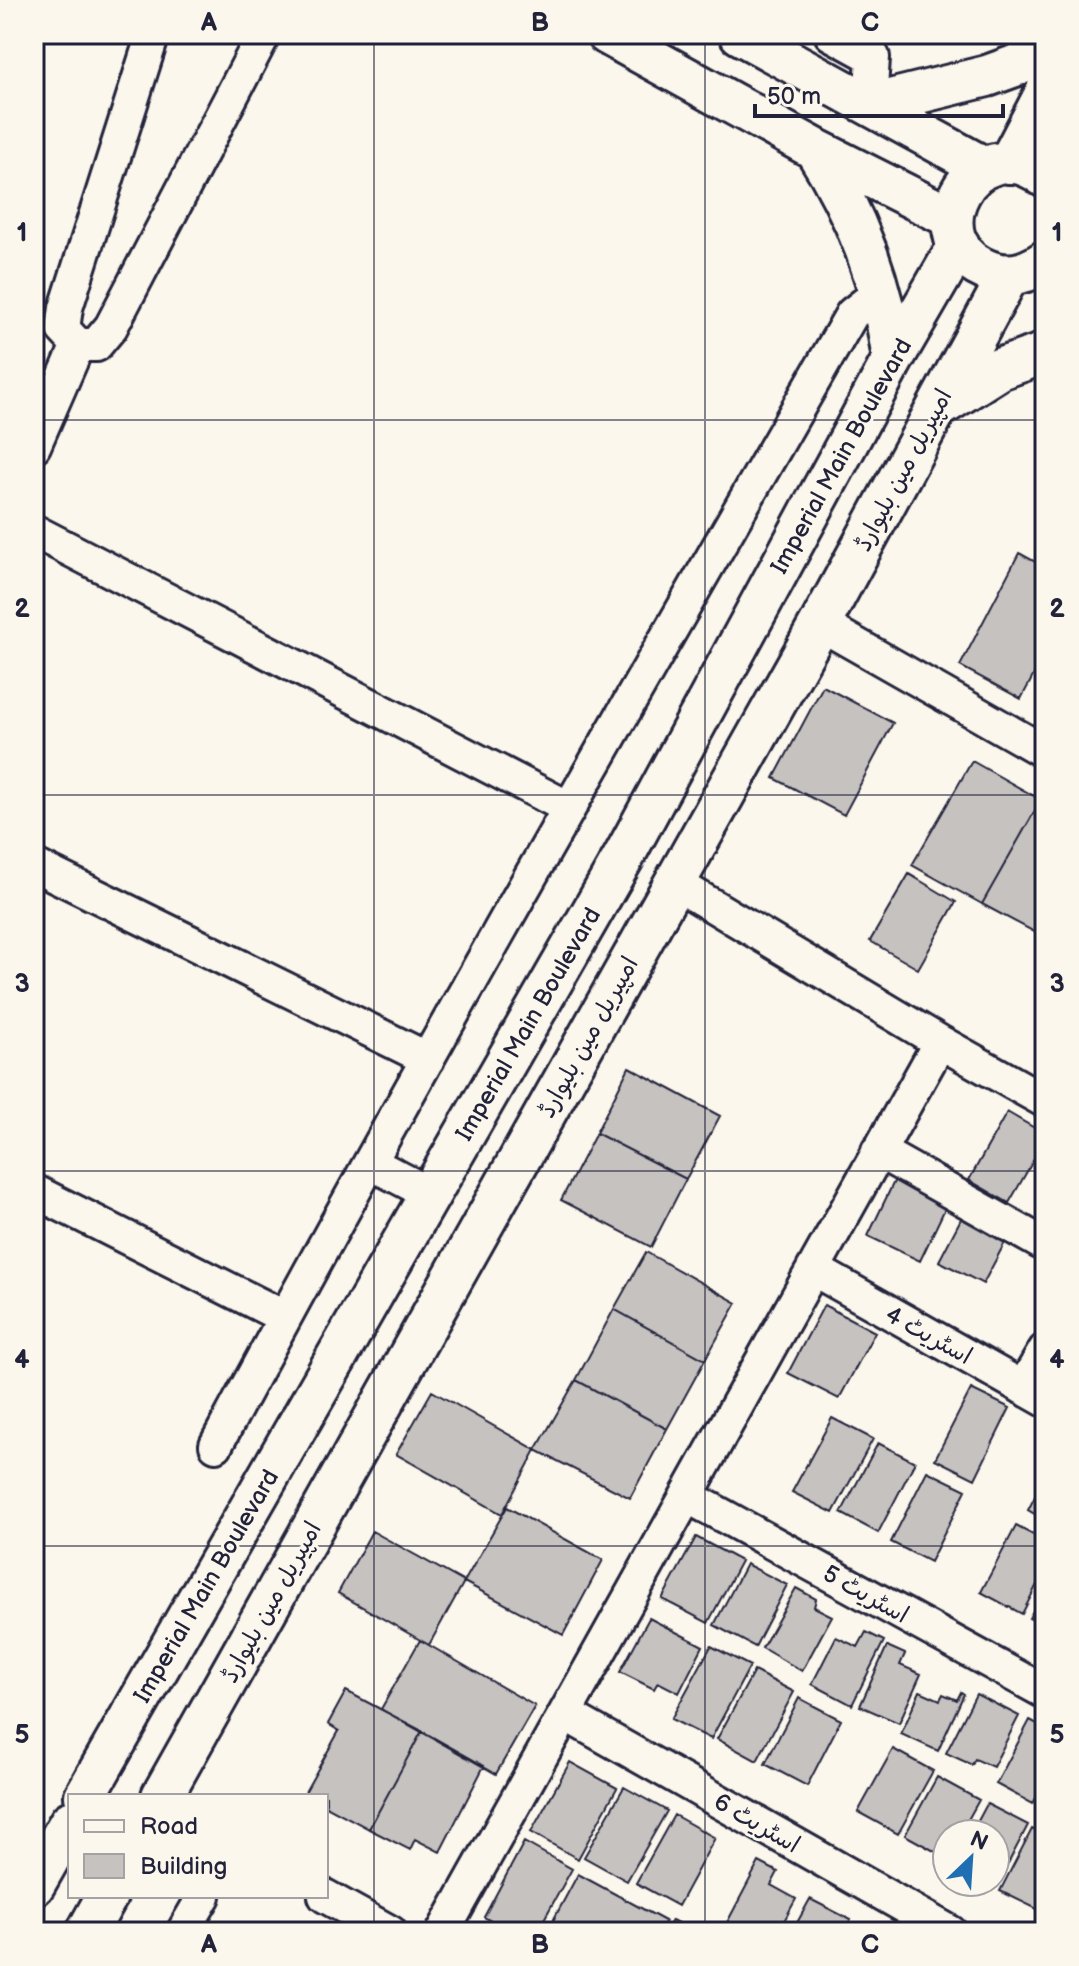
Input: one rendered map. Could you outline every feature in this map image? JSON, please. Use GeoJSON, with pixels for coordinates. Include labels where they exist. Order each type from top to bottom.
{"type":"FeatureCollection","features":[{"type":"Feature","properties":{"kind":"street"},"geometry":{"type":"LineString","coordinates":[[153,34],[66,308],[63,329],[78,345],[96,345],[111,327],[264,34]]}},
{"type":"Feature","properties":{"kind":"street"},"geometry":{"type":"LineString","coordinates":[[607,34],[815,149],[955,232],[980,267],[1034,268]]}},
{"type":"Feature","properties":{"kind":"street"},"geometry":{"type":"LineString","coordinates":[[740,34],[870,105],[1013,169]]}},
{"type":"Feature","properties":{"kind":"street"},"geometry":{"type":"LineString","coordinates":[[831,34],[873,57],[870,105]]}},
{"type":"Feature","properties":{"kind":"street"},"geometry":{"type":"LineString","coordinates":[[870,105],[987,76],[1045,55]]}},
{"type":"Feature","properties":{"kind":"street","name":"Imperial Main Boulevard"},"geometry":{"type":"LineString","coordinates":[[86,1794],[623,858],[893,359],[955,232],[956,198],[967,180],[1013,169],[1045,94]]}},
{"type":"Feature","properties":{"kind":"street"},"geometry":{"type":"LineString","coordinates":[[815,149],[854,217],[881,291],[893,359]]}},
{"type":"Feature","properties":{"kind":"street","name":"امپیریل مین بلیوارڈ"},"geometry":{"type":"LineString","coordinates":[[163,1794],[820,624],[937,408],[1034,268]]}},
{"type":"Feature","properties":{"kind":"street"},"geometry":{"type":"LineString","coordinates":[[216,1445],[284,1317],[569,808],[852,314],[881,291]]}},
{"type":"Feature","properties":{"kind":"street"},"geometry":{"type":"LineString","coordinates":[[34,446],[78,345]]}},
{"type":"Feature","properties":{"kind":"street"},"geometry":{"type":"LineString","coordinates":[[937,408],[999,369],[1045,353]]}},
{"type":"Feature","properties":{"kind":"street"},"geometry":{"type":"LineString","coordinates":[[34,531],[569,808]]}},
{"type":"Feature","properties":{"kind":"street"},"geometry":{"type":"LineString","coordinates":[[820,624],[1045,752]]}},
{"type":"Feature","properties":{"kind":"street"},"geometry":{"type":"LineString","coordinates":[[34,865],[428,1059]]}},
{"type":"Feature","properties":{"kind":"street"},"geometry":{"type":"LineString","coordinates":[[675,883],[940,1042],[1045,1101]]}},
{"type":"Feature","properties":{"kind":"street"},"geometry":{"type":"LineString","coordinates":[[443,1932],[940,1042]]}},
{"type":"Feature","properties":{"kind":"street"},"geometry":{"type":"LineString","coordinates":[[878,1151],[1045,1245]]}},
{"type":"Feature","properties":{"kind":"street"},"geometry":{"type":"LineString","coordinates":[[371,1163],[430,1194]]}},
{"type":"Feature","properties":{"kind":"street"},"geometry":{"type":"LineString","coordinates":[[34,1191],[284,1317]]}},
{"type":"Feature","properties":{"kind":"street","name":"اسٹریٹ 4"},"geometry":{"type":"LineString","coordinates":[[813,1269],[1034,1394]]}},
{"type":"Feature","properties":{"kind":"street"},"geometry":{"type":"LineString","coordinates":[[1034,1394],[1045,1350]]}},
{"type":"Feature","properties":{"kind":"street","name":"اسٹریٹ 5"},"geometry":{"type":"LineString","coordinates":[[687,1496],[1045,1692]]}},
{"type":"Feature","properties":{"kind":"street","name":"اسٹریٹ 6"},"geometry":{"type":"LineString","coordinates":[[565,1714],[950,1932]]}},
{"type":"Feature","properties":{"kind":"street"},"geometry":{"type":"LineString","coordinates":[[34,1885],[68,1826]]}},
{"type":"Feature","properties":{"kind":"street"},"geometry":{"type":"LineString","coordinates":[[87,1932],[106,1898]]}},
{"type":"Feature","properties":{"kind":"street"},"geometry":{"type":"LineString","coordinates":[[183,1932],[203,1898]]}},
{"type":"Feature","properties":{"kind":"street"},"geometry":{"type":"LineString","coordinates":[[328,1898],[390,1932]]}},
{"type":"Feature","properties":{"kind":"building"},"geometry":{"type":"Polygon","coordinates":[[[1019,553],[1045,567],[1045,654],[1021,699],[960,666],[1019,553]]]}},
{"type":"Feature","properties":{"kind":"building"},"geometry":{"type":"Polygon","coordinates":[[[823,686],[893,723],[844,815],[774,778],[823,686]]]}},
{"type":"Feature","properties":{"kind":"building"},"geometry":{"type":"Polygon","coordinates":[[[972,761],[1041,800],[982,904],[912,865],[972,761]]]}},
{"type":"Feature","properties":{"kind":"building"},"geometry":{"type":"Polygon","coordinates":[[[1041,800],[1045,802],[1045,927],[1040,935],[982,904],[1041,800]]]}},
{"type":"Feature","properties":{"kind":"building"},"geometry":{"type":"Polygon","coordinates":[[[909,874],[956,902],[918,969],[870,941],[909,874]]]}},
{"type":"Feature","properties":{"kind":"building"},"geometry":{"type":"Polygon","coordinates":[[[629,1067],[720,1116],[686,1179],[596,1133],[629,1067]]]}},
{"type":"Feature","properties":{"kind":"building"},"geometry":{"type":"Polygon","coordinates":[[[1007,1112],[1045,1134],[1045,1140],[1009,1203],[969,1180],[1007,1112]]]}},
{"type":"Feature","properties":{"kind":"building"},"geometry":{"type":"Polygon","coordinates":[[[596,1133],[686,1179],[651,1247],[561,1200],[596,1133]]]}},
{"type":"Feature","properties":{"kind":"building"},"geometry":{"type":"Polygon","coordinates":[[[898,1173],[950,1198],[920,1261],[868,1236],[898,1173]]]}},
{"type":"Feature","properties":{"kind":"building"},"geometry":{"type":"Polygon","coordinates":[[[965,1211],[1010,1233],[983,1284],[939,1261],[965,1211]]]}},
{"type":"Feature","properties":{"kind":"building"},"geometry":{"type":"Polygon","coordinates":[[[646,1252],[737,1303],[705,1360],[614,1309],[646,1252]]]}},
{"type":"Feature","properties":{"kind":"building"},"geometry":{"type":"Polygon","coordinates":[[[824,1305],[875,1332],[839,1399],[788,1373],[824,1305]]]}},
{"type":"Feature","properties":{"kind":"building"},"geometry":{"type":"Polygon","coordinates":[[[614,1309],[705,1360],[667,1429],[576,1380],[614,1309]]]}},
{"type":"Feature","properties":{"kind":"building"},"geometry":{"type":"Polygon","coordinates":[[[576,1380],[667,1429],[630,1498],[536,1450],[576,1380]]]}},
{"type":"Feature","properties":{"kind":"building"},"geometry":{"type":"Polygon","coordinates":[[[971,1389],[1010,1408],[975,1479],[935,1459],[971,1389]]]}},
{"type":"Feature","properties":{"kind":"building"},"geometry":{"type":"Polygon","coordinates":[[[432,1391],[536,1450],[502,1514],[396,1454],[432,1391]]]}},
{"type":"Feature","properties":{"kind":"building"},"geometry":{"type":"Polygon","coordinates":[[[832,1418],[873,1439],[833,1513],[792,1492],[832,1418]]]}},
{"type":"Feature","properties":{"kind":"building"},"geometry":{"type":"Polygon","coordinates":[[[878,1443],[915,1462],[878,1533],[841,1513],[878,1443]]]}},
{"type":"Feature","properties":{"kind":"building"},"geometry":{"type":"Polygon","coordinates":[[[927,1471],[966,1490],[930,1562],[891,1542],[927,1471]]]}},
{"type":"Feature","properties":{"kind":"building"},"geometry":{"type":"Polygon","coordinates":[[[1045,1477],[1045,1520],[1028,1510],[1045,1477]]]}},
{"type":"Feature","properties":{"kind":"building"},"geometry":{"type":"Polygon","coordinates":[[[507,1507],[603,1560],[563,1635],[464,1582],[507,1507]]]}},
{"type":"Feature","properties":{"kind":"building"},"geometry":{"type":"Polygon","coordinates":[[[1016,1526],[1045,1541],[1045,1569],[1022,1614],[981,1592],[1016,1526]]]}},
{"type":"Feature","properties":{"kind":"building"},"geometry":{"type":"Polygon","coordinates":[[[372,1531],[464,1582],[429,1645],[338,1593],[372,1531]]]}},
{"type":"Feature","properties":{"kind":"building"},"geometry":{"type":"Polygon","coordinates":[[[696,1537],[741,1561],[708,1623],[662,1599],[696,1537]]]}},
{"type":"Feature","properties":{"kind":"building"},"geometry":{"type":"Polygon","coordinates":[[[746,1564],[787,1585],[755,1647],[714,1625],[746,1564]]]}},
{"type":"Feature","properties":{"kind":"building"},"geometry":{"type":"Polygon","coordinates":[[[796,1588],[816,1599],[814,1607],[832,1616],[802,1671],[762,1648],[796,1588]]]}},
{"type":"Feature","properties":{"kind":"building"},"geometry":{"type":"Polygon","coordinates":[[[1045,1589],[1045,1626],[1029,1618],[1045,1589]]]}},
{"type":"Feature","properties":{"kind":"building"},"geometry":{"type":"Polygon","coordinates":[[[649,1618],[703,1646],[679,1693],[658,1682],[654,1689],[620,1672],[649,1618]]]}},
{"type":"Feature","properties":{"kind":"building"},"geometry":{"type":"Polygon","coordinates":[[[866,1632],[884,1641],[852,1705],[812,1684],[836,1637],[858,1647],[866,1632]]]}},
{"type":"Feature","properties":{"kind":"building"},"geometry":{"type":"Polygon","coordinates":[[[420,1640],[535,1706],[496,1774],[381,1709],[420,1640]]]}},
{"type":"Feature","properties":{"kind":"building"},"geometry":{"type":"Polygon","coordinates":[[[711,1646],[750,1666],[711,1739],[671,1719],[711,1646]]]}},
{"type":"Feature","properties":{"kind":"building"},"geometry":{"type":"Polygon","coordinates":[[[887,1646],[905,1654],[900,1665],[921,1674],[899,1723],[860,1706],[887,1646]]]}},
{"type":"Feature","properties":{"kind":"building"},"geometry":{"type":"Polygon","coordinates":[[[754,1671],[794,1692],[757,1761],[717,1739],[754,1671]]]}},
{"type":"Feature","properties":{"kind":"building"},"geometry":{"type":"Polygon","coordinates":[[[346,1691],[422,1731],[369,1829],[328,1807],[328,1794],[304,1794],[339,1731],[328,1724],[346,1691]]]}},
{"type":"Feature","properties":{"kind":"building"},"geometry":{"type":"Polygon","coordinates":[[[920,1691],[940,1700],[943,1694],[957,1700],[961,1692],[964,1694],[938,1751],[901,1734],[920,1691]]]}},
{"type":"Feature","properties":{"kind":"building"},"geometry":{"type":"Polygon","coordinates":[[[976,1694],[1019,1716],[993,1767],[975,1759],[972,1765],[946,1753],[976,1694]]]}},
{"type":"Feature","properties":{"kind":"building"},"geometry":{"type":"Polygon","coordinates":[[[799,1698],[841,1720],[807,1786],[765,1764],[799,1698]]]}},
{"type":"Feature","properties":{"kind":"building"},"geometry":{"type":"Polygon","coordinates":[[[1030,1720],[1045,1728],[1045,1780],[1033,1804],[996,1784],[1030,1720]]]}},
{"type":"Feature","properties":{"kind":"building"},"geometry":{"type":"Polygon","coordinates":[[[422,1731],[484,1766],[440,1852],[415,1839],[410,1850],[369,1829],[422,1731]]]}},
{"type":"Feature","properties":{"kind":"building"},"geometry":{"type":"Polygon","coordinates":[[[893,1749],[933,1771],[898,1834],[858,1812],[893,1749]]]}},
{"type":"Feature","properties":{"kind":"building"},"geometry":{"type":"Polygon","coordinates":[[[570,1762],[617,1788],[578,1859],[531,1832],[570,1762]]]}},
{"type":"Feature","properties":{"kind":"building"},"geometry":{"type":"Polygon","coordinates":[[[937,1777],[979,1800],[969,1818],[931,1818],[931,1849],[905,1835],[937,1777]]]}},
{"type":"Feature","properties":{"kind":"building"},"geometry":{"type":"Polygon","coordinates":[[[624,1787],[667,1811],[627,1881],[584,1857],[624,1787]]]}},
{"type":"Feature","properties":{"kind":"building"},"geometry":{"type":"Polygon","coordinates":[[[1045,1791],[1045,1814],[1036,1809],[1045,1791]]]}},
{"type":"Feature","properties":{"kind":"building"},"geometry":{"type":"Polygon","coordinates":[[[987,1804],[1028,1825],[1011,1858],[1011,1818],[980,1818],[987,1804]]]}},
{"type":"Feature","properties":{"kind":"building"},"geometry":{"type":"Polygon","coordinates":[[[674,1815],[715,1838],[678,1906],[636,1883],[674,1815]]]}},
{"type":"Feature","properties":{"kind":"building"},"geometry":{"type":"Polygon","coordinates":[[[1032,1829],[1045,1836],[1043,1912],[1011,1896],[1011,1870],[1032,1829]]]}},
{"type":"Feature","properties":{"kind":"building"},"geometry":{"type":"Polygon","coordinates":[[[524,1842],[572,1869],[537,1932],[511,1932],[484,1917],[524,1842]]]}},
{"type":"Feature","properties":{"kind":"building"},"geometry":{"type":"Polygon","coordinates":[[[759,1862],[778,1872],[771,1885],[796,1899],[778,1932],[722,1932],[759,1862]]]}},
{"type":"Feature","properties":{"kind":"building"},"geometry":{"type":"Polygon","coordinates":[[[578,1874],[665,1921],[659,1932],[547,1932],[578,1874]]]}},
{"type":"Feature","properties":{"kind":"building"},"geometry":{"type":"Polygon","coordinates":[[[810,1899],[851,1920],[845,1932],[792,1932],[810,1899]]]}},
{"type":"Feature","properties":{"kind":"building"},"geometry":{"type":"Polygon","coordinates":[[[672,1920],[695,1932],[666,1932],[672,1920]]]}}]}
